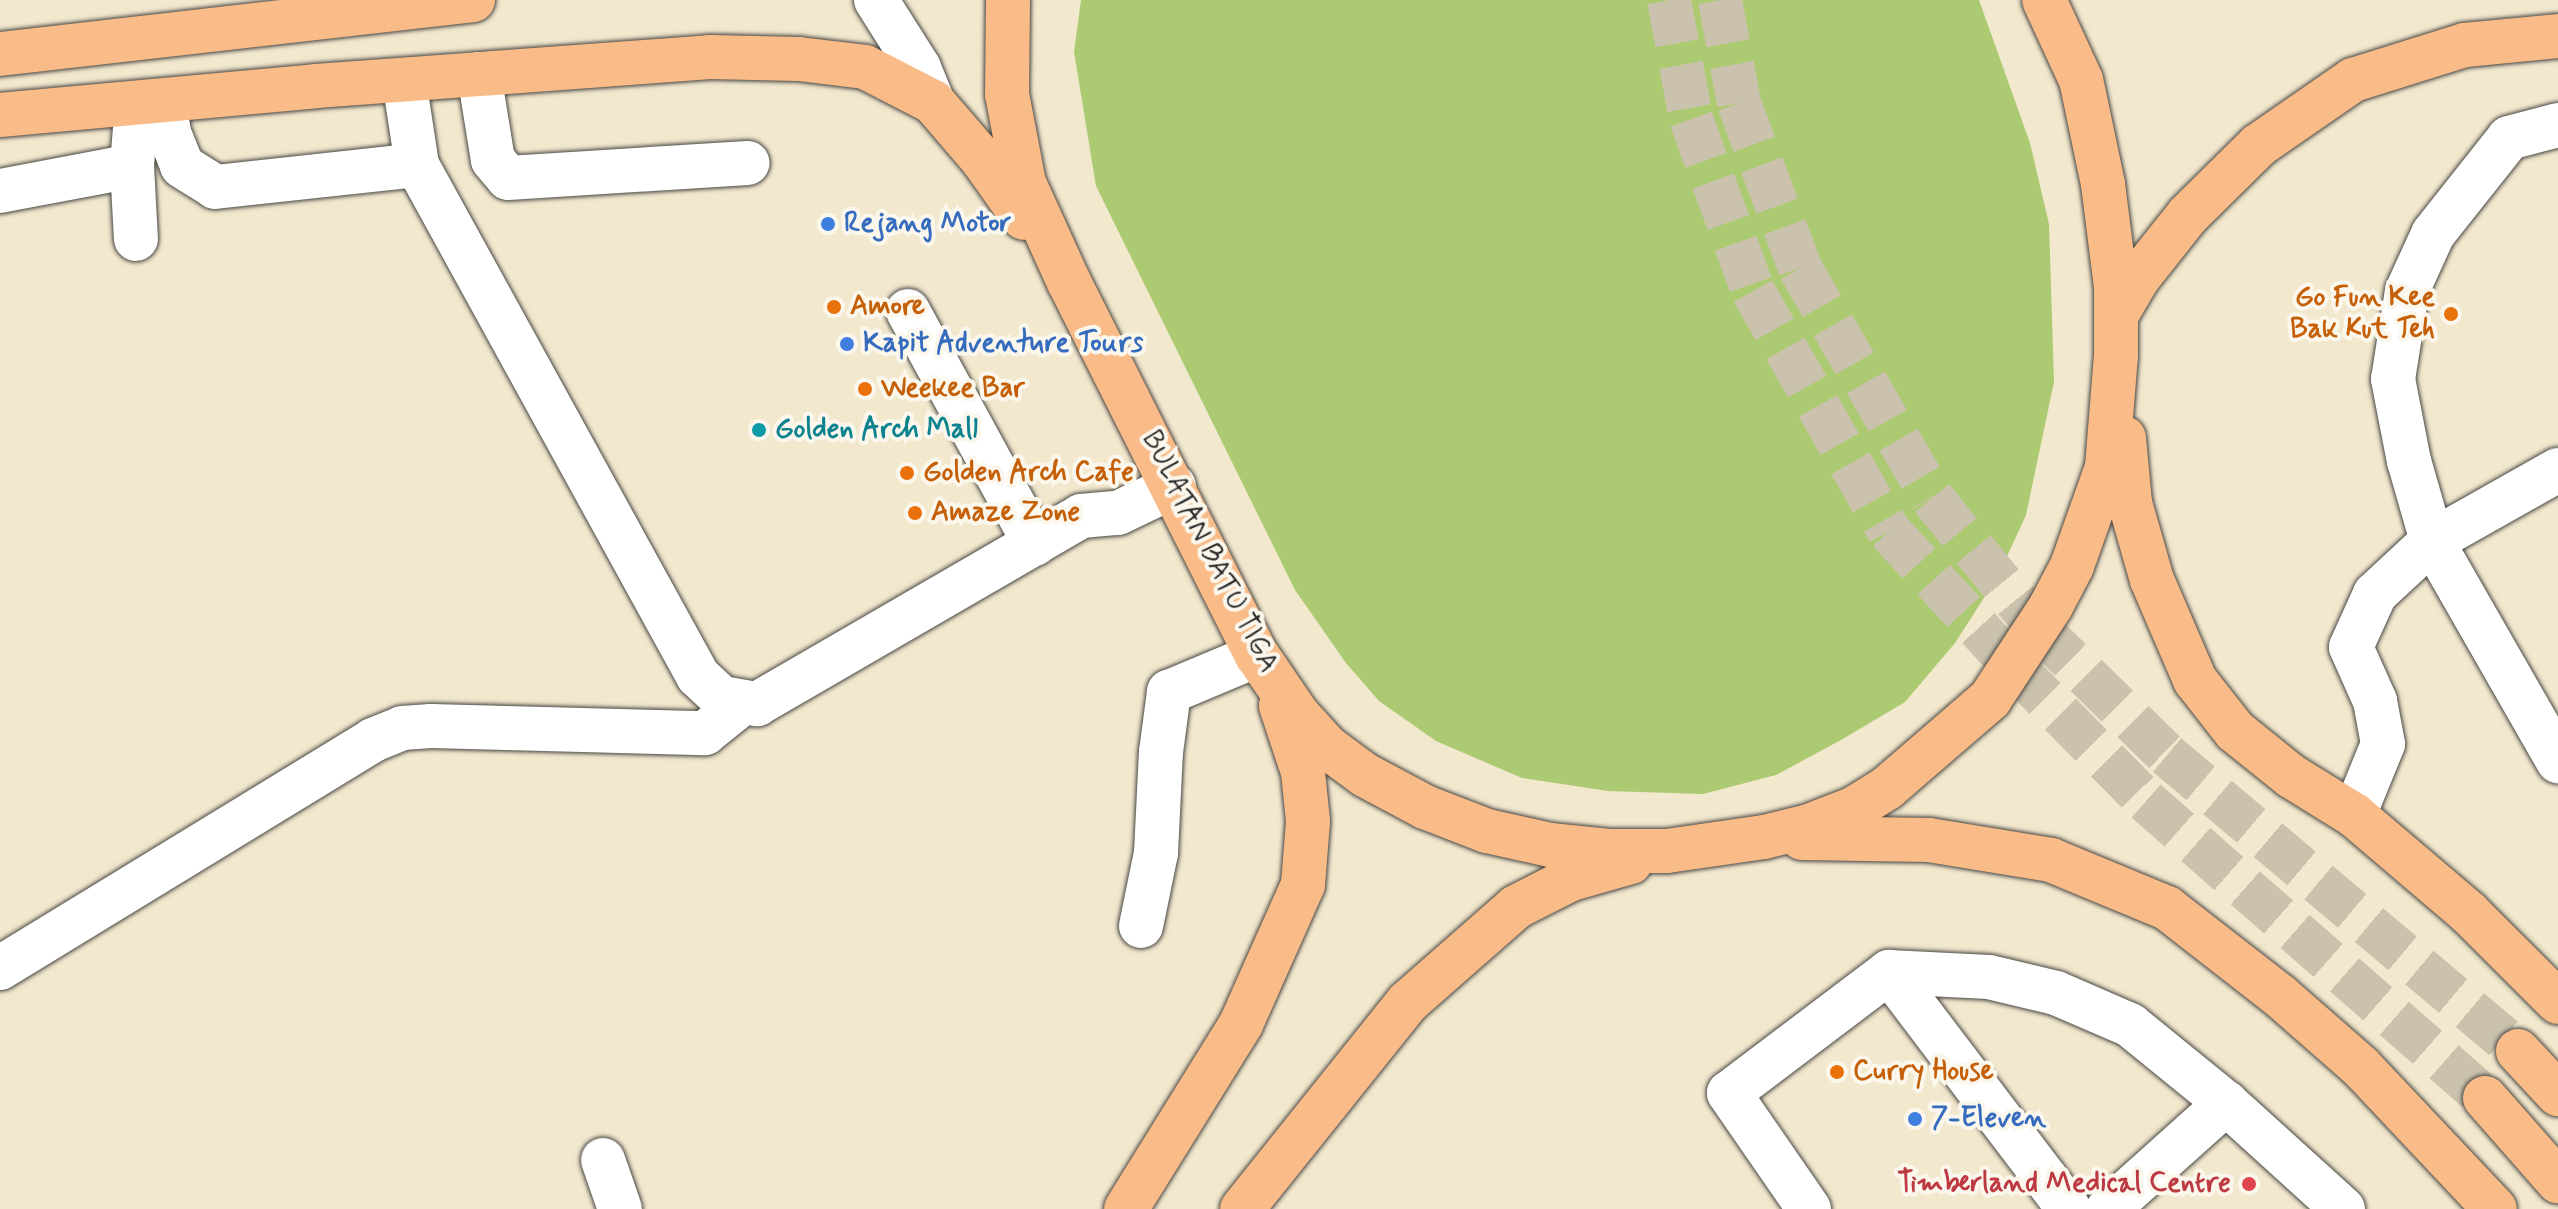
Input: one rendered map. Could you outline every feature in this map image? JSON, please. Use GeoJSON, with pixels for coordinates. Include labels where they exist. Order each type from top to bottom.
{"type":"FeatureCollection","features":[{"type":"Feature","properties":{"kind":"main road"},"geometry":{"type":"LineString","coordinates":[[0,54],[473,0]]}},
{"type":"Feature","properties":{"kind":"main road","name":"BULATAN BATU TIGA"},"geometry":{"type":"LineString","coordinates":[[1008,0],[1007,94],[1024,183],[1069,282],[1265,666],[1298,715],[1327,747],[1365,775],[1425,807],[1487,831],[1550,845],[1609,851],[1667,851],[1764,837],[1809,826],[1855,808],[1887,788],[1990,699],[2051,606],[2090,519],[2107,467],[2117,314],[2103,184],[2081,80],[2044,0]]}},
{"type":"Feature","properties":{"kind":"main road"},"geometry":{"type":"LineString","coordinates":[[2117,314],[2138,278],[2188,215],[2259,145],[2353,80],[2465,45],[2558,36]]}},
{"type":"Feature","properties":{"kind":"main road"},"geometry":{"type":"LineString","coordinates":[[0,115],[710,57],[799,59],[865,67],[933,102],[982,159],[1069,282]]}},
{"type":"Feature","properties":{"kind":"main road"},"geometry":{"type":"LineString","coordinates":[[2116,356],[2130,503],[2152,580],[2195,680],[2235,731],[2291,776],[2354,815],[2469,913],[2558,1002]]}},
{"type":"Feature","properties":{"kind":"main road"},"geometry":{"type":"LineString","coordinates":[[1126,1209],[1241,1024],[1303,885],[1308,821],[1303,772],[1265,666]]}},
{"type":"Feature","properties":{"kind":"main road"},"geometry":{"type":"LineString","coordinates":[[1764,837],[1929,840],[2051,860],[2167,908],[2280,996],[2361,1067],[2495,1209]]}},
{"type":"Feature","properties":{"kind":"main road"},"geometry":{"type":"LineString","coordinates":[[1242,1209],[1408,1002],[1516,907],[1571,879],[1667,851]]}},
{"type":"Feature","properties":{"kind":"main road"},"geometry":{"type":"LineString","coordinates":[[2518,1051],[2558,1094]]}},
{"type":"Feature","properties":{"kind":"main road"},"geometry":{"type":"LineString","coordinates":[[2485,1098],[2558,1181]]}},
{"type":"Feature","properties":{"kind":"street"},"geometry":{"type":"LineString","coordinates":[[876,0],[919,68],[933,102]]}},
{"type":"Feature","properties":{"kind":"street"},"geometry":{"type":"LineString","coordinates":[[479,74],[493,160],[508,178],[748,163]]}},
{"type":"Feature","properties":{"kind":"street"},"geometry":{"type":"LineString","coordinates":[[404,80],[417,165],[698,676],[722,698],[757,704],[1081,516],[1118,513],[1174,486]]}},
{"type":"Feature","properties":{"kind":"street"},"geometry":{"type":"LineString","coordinates":[[151,102],[169,133],[182,166],[215,187],[417,165]]}},
{"type":"Feature","properties":{"kind":"street"},"geometry":{"type":"LineString","coordinates":[[136,239],[132,166],[151,102]]}},
{"type":"Feature","properties":{"kind":"street"},"geometry":{"type":"LineString","coordinates":[[2558,125],[2509,138],[2433,234],[2407,291],[2393,379],[2409,461],[2432,541],[2558,761]]}},
{"type":"Feature","properties":{"kind":"street"},"geometry":{"type":"LineString","coordinates":[[0,191],[132,166]]}},
{"type":"Feature","properties":{"kind":"street"},"geometry":{"type":"LineString","coordinates":[[908,311],[1035,544]]}},
{"type":"Feature","properties":{"kind":"street"},"geometry":{"type":"LineString","coordinates":[[2354,815],[2383,744],[2375,701],[2351,647],[2375,594],[2432,541],[2558,470]]}},
{"type":"Feature","properties":{"kind":"street"},"geometry":{"type":"LineString","coordinates":[[1141,926],[1156,853],[1161,752],[1169,692],[1265,666]]}},
{"type":"Feature","properties":{"kind":"street"},"geometry":{"type":"LineString","coordinates":[[0,968],[373,740],[402,728],[431,726],[705,733],[742,703]]}},
{"type":"Feature","properties":{"kind":"street"},"geometry":{"type":"LineString","coordinates":[[1889,972],[2069,1209]]}},
{"type":"Feature","properties":{"kind":"street"},"geometry":{"type":"LineString","coordinates":[[1794,1204],[1729,1093],[1889,972],[1989,977],[2056,993],[2130,1025],[2226,1103],[2343,1209]]}},
{"type":"Feature","properties":{"kind":"street"},"geometry":{"type":"LineString","coordinates":[[2108,1209],[2226,1103]]}},
{"type":"Feature","properties":{"kind":"street"},"geometry":{"type":"LineString","coordinates":[[603,1160],[620,1209]]}},
{"type":"Feature","properties":{"kind":"green space"},"geometry":{"type":"Polygon","coordinates":[[[1081,0],[1979,0],[2030,143],[2049,224],[2054,382],[2026,515],[1998,576],[1955,643],[1905,702],[1776,775],[1703,794],[1608,791],[1522,778],[1436,741],[1379,701],[1346,663],[1295,590],[1096,186],[1074,52],[1081,0]]]}},
{"type":"Feature","properties":{"kind":"tunnel"},"geometry":{"type":"LineString","coordinates":[[1669,0],[1691,119],[1753,291],[1889,531],[2014,667],[2146,801],[2485,1098]]}},
{"type":"Feature","properties":{"kind":"tunnel"},"geometry":{"type":"LineString","coordinates":[[1720,0],[1739,103],[1800,268],[1932,498],[2039,629],[2167,755],[2518,1051]]}},
{"type":"Feature","properties":{"kind":"place","name":"Rejang Motor"},"geometry":{"type":"Point","coordinates":[828,224]}},
{"type":"Feature","properties":{"kind":"place","name":"Amore"},"geometry":{"type":"Point","coordinates":[834,307]}},
{"type":"Feature","properties":{"kind":"place","name":"Go Fun Kee Bak Kut Teh"},"geometry":{"type":"Point","coordinates":[2451,314]}},
{"type":"Feature","properties":{"kind":"place","name":"Kapit Adventure Tours"},"geometry":{"type":"Point","coordinates":[847,344]}},
{"type":"Feature","properties":{"kind":"place","name":"Weekee Bar"},"geometry":{"type":"Point","coordinates":[865,389]}},
{"type":"Feature","properties":{"kind":"place","name":"Golden Arch Mall"},"geometry":{"type":"Point","coordinates":[759,430]}},
{"type":"Feature","properties":{"kind":"place","name":"Golden Arch Cafe"},"geometry":{"type":"Point","coordinates":[907,473]}},
{"type":"Feature","properties":{"kind":"place","name":"Amaze Zone"},"geometry":{"type":"Point","coordinates":[915,513]}},
{"type":"Feature","properties":{"kind":"place","name":"Curry House"},"geometry":{"type":"Point","coordinates":[1837,1072]}},
{"type":"Feature","properties":{"kind":"place","name":"7-Eleven"},"geometry":{"type":"Point","coordinates":[1915,1119]}},
{"type":"Feature","properties":{"kind":"place","name":"Timberland Medical Centre"},"geometry":{"type":"Point","coordinates":[2249,1184]}}]}
